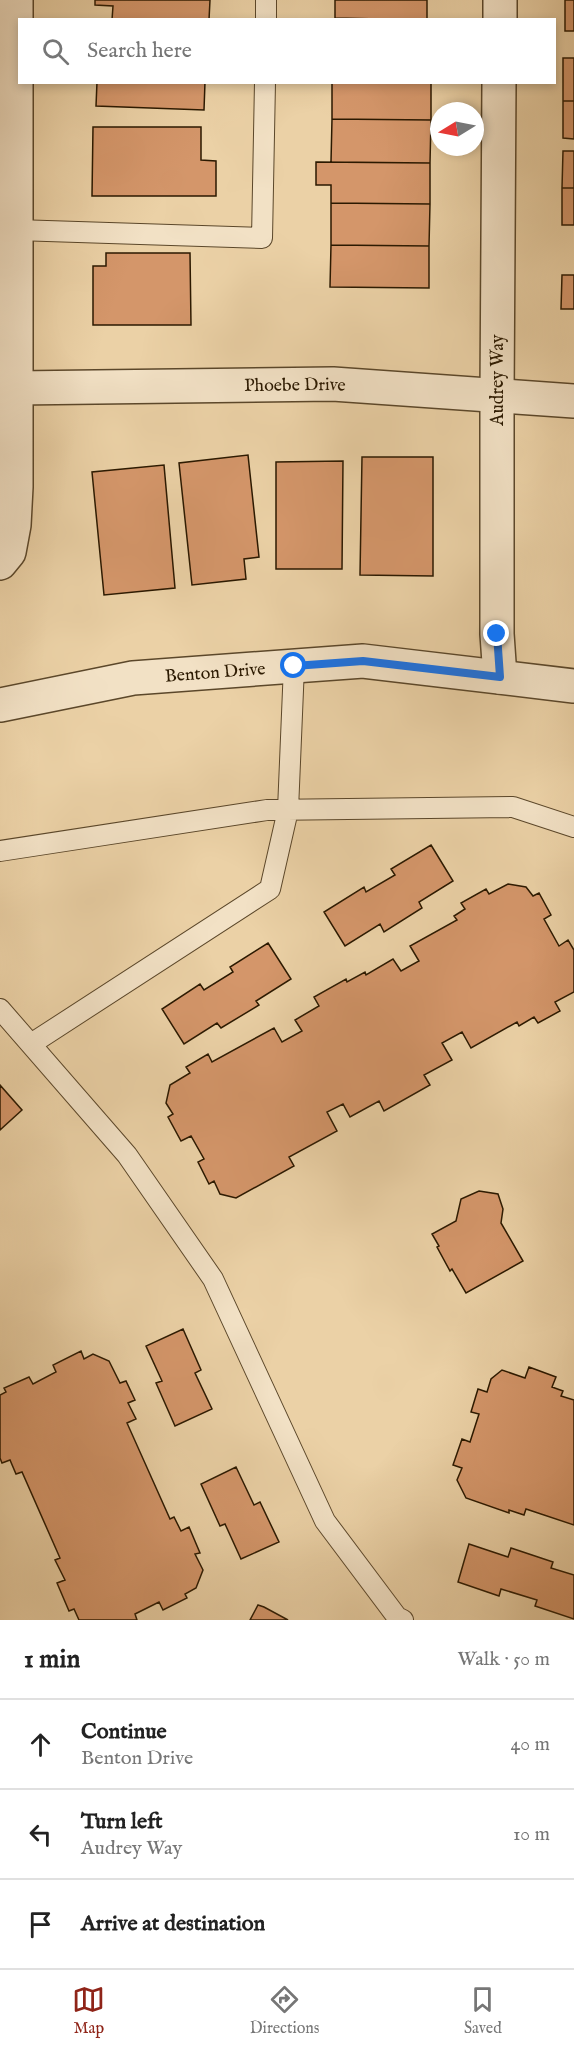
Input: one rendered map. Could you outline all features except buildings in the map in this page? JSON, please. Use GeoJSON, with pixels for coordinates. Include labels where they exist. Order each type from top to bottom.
{"type":"FeatureCollection","features":[{"type":"Feature","properties":{"kind":"street"},"geometry":{"type":"LineString","coordinates":[[5,557],[14,525],[16,487],[16,0]]}},
{"type":"Feature","properties":{"kind":"street"},"geometry":{"type":"LineString","coordinates":[[500,0],[500,18]]}},
{"type":"Feature","properties":{"kind":"street","name":"Audrey Way"},"geometry":{"type":"LineString","coordinates":[[499,84],[497,634],[500,677]]}},
{"type":"Feature","properties":{"kind":"street","name":"Phoebe Drive"},"geometry":{"type":"LineString","coordinates":[[16,388],[333,384],[574,401]]}},
{"type":"Feature","properties":{"kind":"street","name":"Benton Drive"},"geometry":{"type":"LineString","coordinates":[[0,705],[133,678],[363,661],[574,686]]}},
{"type":"Feature","properties":{"kind":"lane"},"geometry":{"type":"LineString","coordinates":[[266,0],[266,18]]}},
{"type":"Feature","properties":{"kind":"lane"},"geometry":{"type":"LineString","coordinates":[[16,230],[262,238],[265,84]]}},
{"type":"Feature","properties":{"kind":"lane"},"geometry":{"type":"LineString","coordinates":[[31,1044],[270,889],[288,810],[294,666]]}},
{"type":"Feature","properties":{"kind":"lane"},"geometry":{"type":"LineString","coordinates":[[0,851],[256,812],[288,810],[513,807],[574,827]]}},
{"type":"Feature","properties":{"kind":"lane"},"geometry":{"type":"LineString","coordinates":[[0,1009],[127,1155],[213,1279],[326,1521],[398,1617],[403,1620]]}},
{"type":"Feature","properties":{"kind":"route"},"geometry":{"type":"LineString","coordinates":[[294,666],[363,661],[500,677],[497,634]]}}]}
